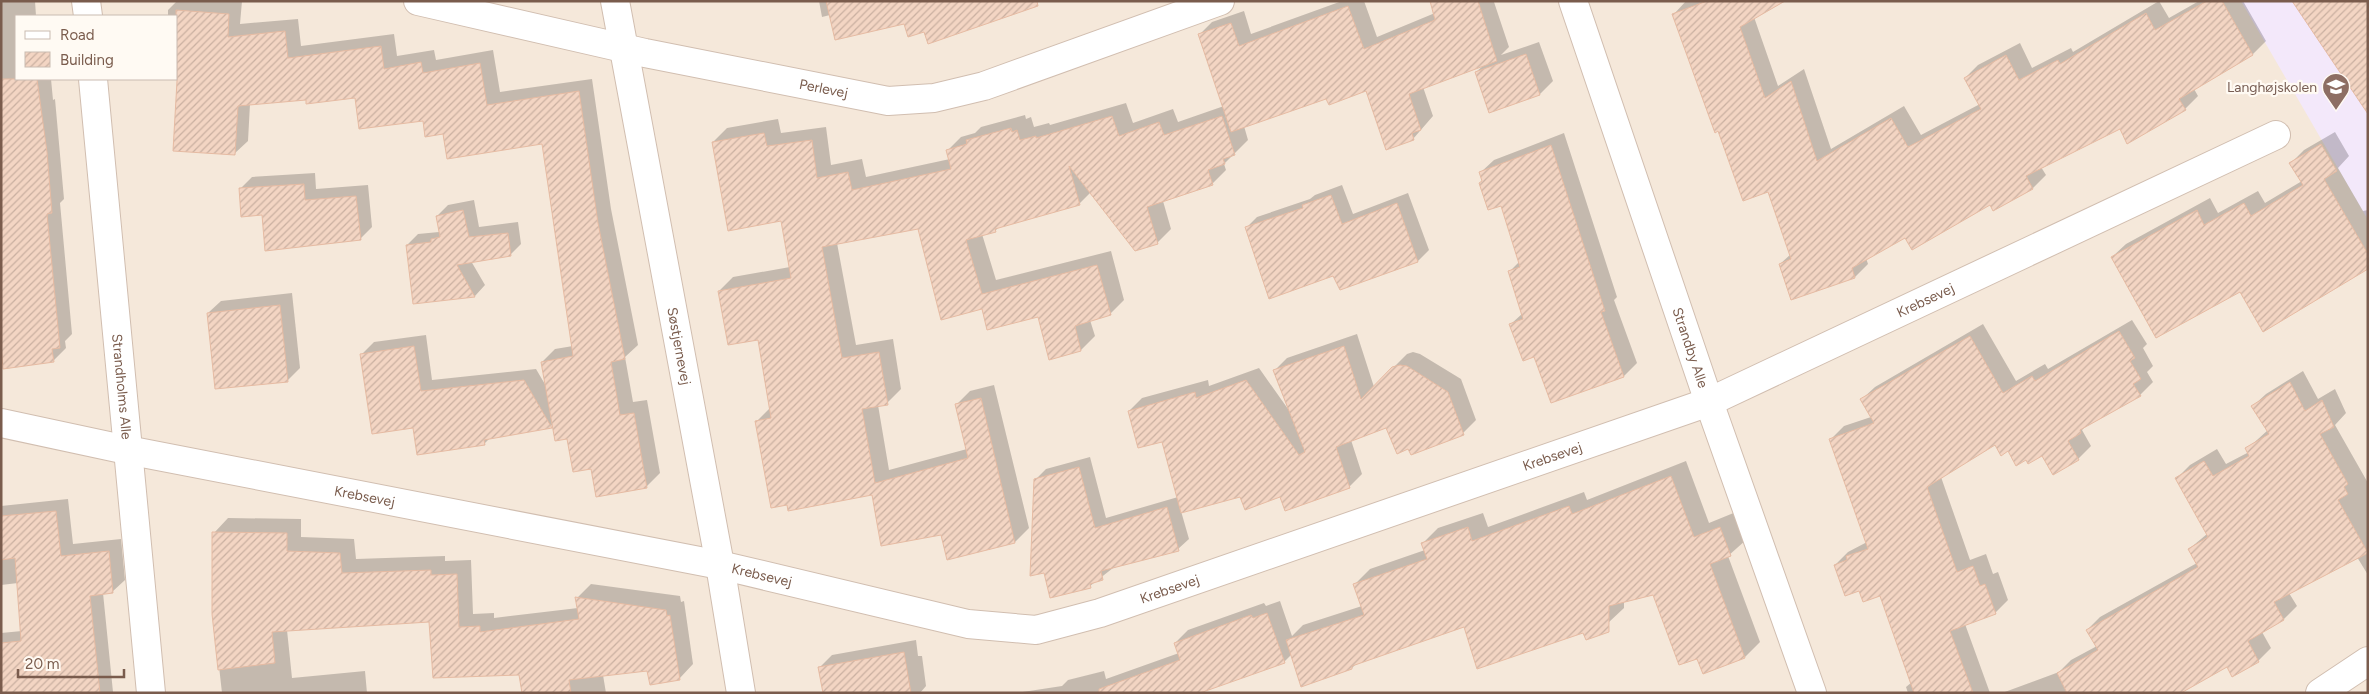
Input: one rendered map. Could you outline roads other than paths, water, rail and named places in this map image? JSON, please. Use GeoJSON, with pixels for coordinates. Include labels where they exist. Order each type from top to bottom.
{"type":"FeatureCollection","features":[{"type":"Feature","properties":{"kind":"street"},"geometry":{"type":"LineString","coordinates":[[86,1],[88,15]]}},
{"type":"Feature","properties":{"kind":"street","name":"Perlevej"},"geometry":{"type":"LineString","coordinates":[[418,1],[623,48],[888,101],[934,98],[984,86],[1220,1]]}},
{"type":"Feature","properties":{"kind":"street","name":"Søstjernevej"},"geometry":{"type":"LineString","coordinates":[[615,1],[720,565],[741,693]]}},
{"type":"Feature","properties":{"kind":"street","name":"Strandby Alle"},"geometry":{"type":"LineString","coordinates":[[1573,1],[1709,402],[1812,693]]}},
{"type":"Feature","properties":{"kind":"street","name":"Strandholms Alle"},"geometry":{"type":"LineString","coordinates":[[93,80],[151,693]]}},
{"type":"Feature","properties":{"kind":"street","name":"Krebsevej"},"geometry":{"type":"LineString","coordinates":[[1,423],[127,450],[720,565],[968,624],[1036,630],[1100,613],[1709,402],[2276,135]]}},
{"type":"Feature","properties":{"kind":"street"},"geometry":{"type":"LineString","coordinates":[[2320,693],[2368,661]]}},
{"type":"Feature","properties":{"kind":"place","name":"Langhøjskolen"},"geometry":{"type":"Point","coordinates":[2336,111]}}]}
